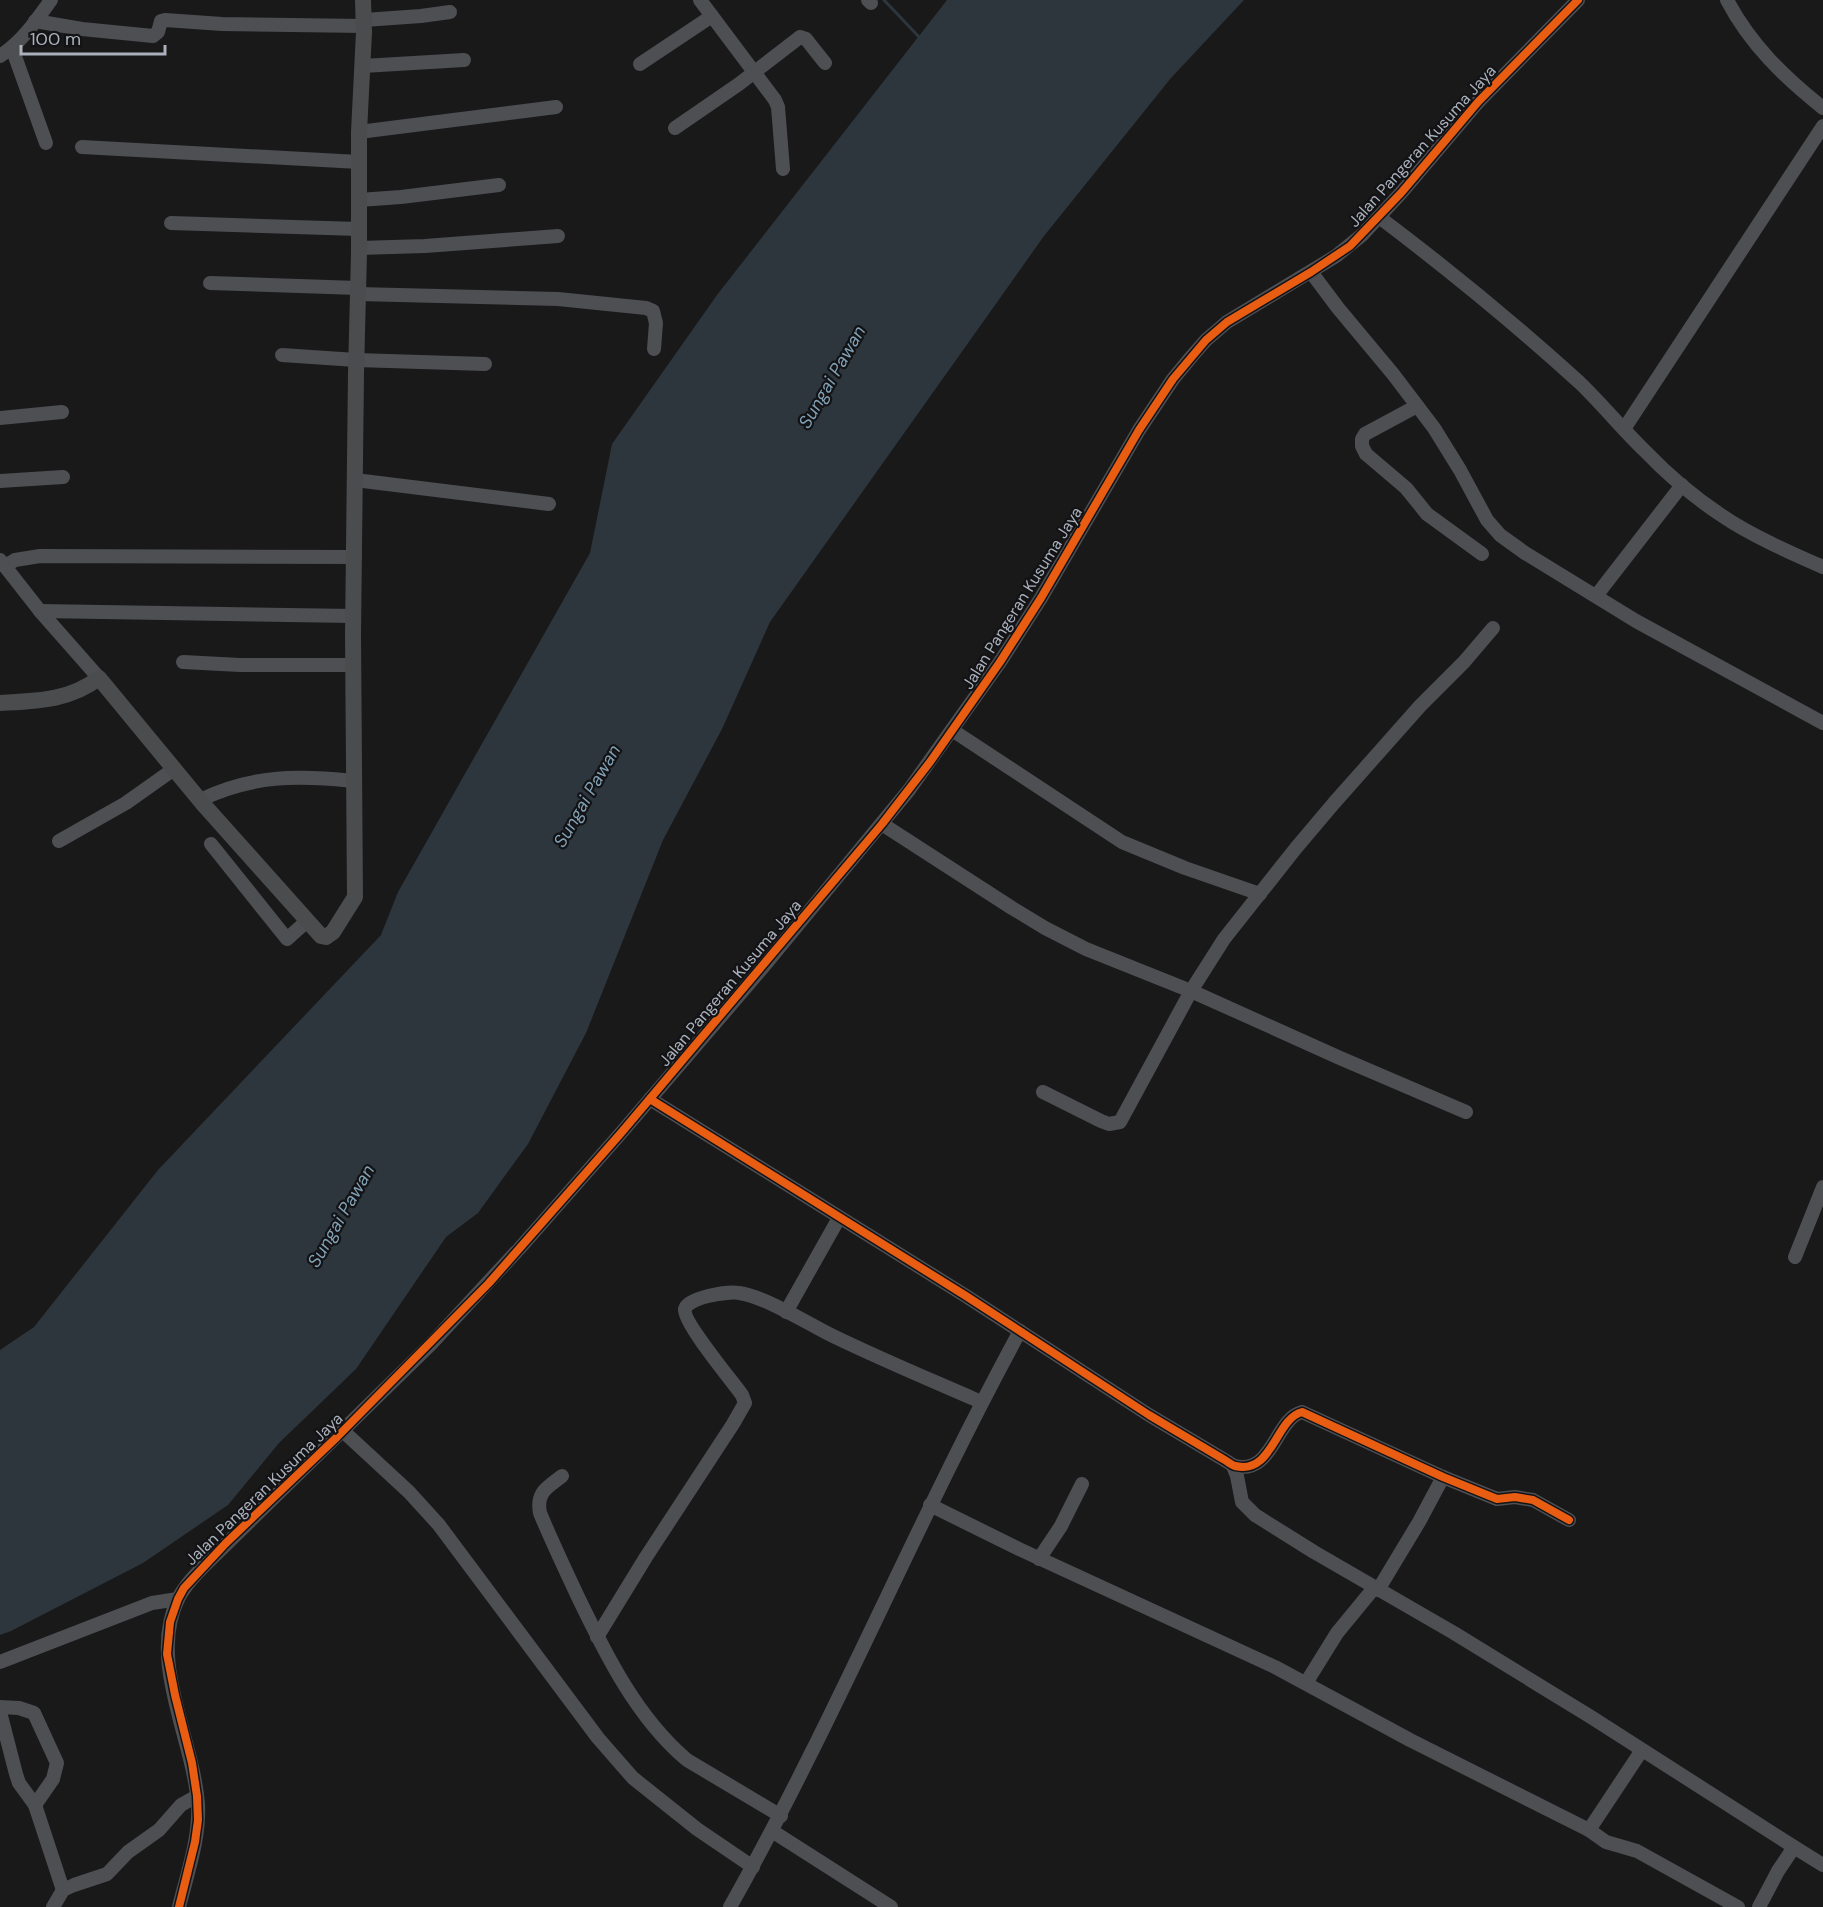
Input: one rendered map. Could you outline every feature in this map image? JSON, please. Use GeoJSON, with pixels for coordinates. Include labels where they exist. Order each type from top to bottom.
{"type":"FeatureCollection","features":[{"type":"Feature","properties":{"kind":"main road"},"geometry":{"type":"LineString","coordinates":[[0,703],[63,696],[85,689],[99,678],[167,774],[200,800],[297,930],[324,938],[328,936],[355,897],[353,665],[359,132],[363,66],[363,0]]}},
{"type":"Feature","properties":{"kind":"street"},"geometry":{"type":"LineString","coordinates":[[46,143],[6,52],[22,38],[51,0]]}},
{"type":"Feature","properties":{"kind":"street"},"geometry":{"type":"LineString","coordinates":[[700,0],[771,92],[778,107],[783,169]]}},
{"type":"Feature","properties":{"kind":"street","name":"Jalan Pangeran Kusuma Jaya"},"geometry":{"type":"LineString","coordinates":[[179,1907],[195,1842],[198,1820],[197,1796],[168,1654],[170,1622],[178,1599],[193,1578],[431,1344],[518,1251],[650,1099],[882,824],[952,730],[1041,598],[1139,430],[1173,379],[1217,330],[1350,246],[1379,217],[1478,102],[1578,0]]}},
{"type":"Feature","properties":{"kind":"street"},"geometry":{"type":"LineString","coordinates":[[1727,0],[1756,45],[1772,63],[1823,108]]}},
{"type":"Feature","properties":{"kind":"street"},"geometry":{"type":"LineString","coordinates":[[35,21],[82,29],[153,36],[158,32],[161,21],[165,20],[222,24],[364,23],[450,12]]}},
{"type":"Feature","properties":{"kind":"street"},"geometry":{"type":"LineString","coordinates":[[640,64],[712,16]]}},
{"type":"Feature","properties":{"kind":"street"},"geometry":{"type":"LineString","coordinates":[[675,128],[801,36],[825,63]]}},
{"type":"Feature","properties":{"kind":"street"},"geometry":{"type":"LineString","coordinates":[[363,66],[464,60]]}},
{"type":"Feature","properties":{"kind":"street"},"geometry":{"type":"LineString","coordinates":[[359,132],[556,107]]}},
{"type":"Feature","properties":{"kind":"street"},"geometry":{"type":"LineString","coordinates":[[1624,429],[1823,126]]}},
{"type":"Feature","properties":{"kind":"street"},"geometry":{"type":"LineString","coordinates":[[82,147],[359,162]]}},
{"type":"Feature","properties":{"kind":"street"},"geometry":{"type":"LineString","coordinates":[[359,200],[499,185]]}},
{"type":"Feature","properties":{"kind":"street"},"geometry":{"type":"LineString","coordinates":[[1379,217],[1462,281],[1537,344],[1586,389],[1646,453],[1682,485],[1724,517],[1823,567]]}},
{"type":"Feature","properties":{"kind":"street"},"geometry":{"type":"LineString","coordinates":[[171,223],[359,229]]}},
{"type":"Feature","properties":{"kind":"street"},"geometry":{"type":"LineString","coordinates":[[359,248],[424,246],[558,236]]}},
{"type":"Feature","properties":{"kind":"street"},"geometry":{"type":"LineString","coordinates":[[1311,272],[1417,406],[1449,452],[1487,520],[1510,543],[1636,621],[1822,721]]}},
{"type":"Feature","properties":{"kind":"street"},"geometry":{"type":"LineString","coordinates":[[210,283],[558,299],[646,308],[653,311],[655,317],[654,349]]}},
{"type":"Feature","properties":{"kind":"street"},"geometry":{"type":"LineString","coordinates":[[282,355],[485,364]]}},
{"type":"Feature","properties":{"kind":"street"},"geometry":{"type":"LineString","coordinates":[[1417,406],[1365,434],[1362,446],[1366,454],[1406,488],[1427,514],[1482,554]]}},
{"type":"Feature","properties":{"kind":"street"},"geometry":{"type":"LineString","coordinates":[[0,418],[62,412]]}},
{"type":"Feature","properties":{"kind":"street"},"geometry":{"type":"LineString","coordinates":[[0,481],[63,477]]}},
{"type":"Feature","properties":{"kind":"street"},"geometry":{"type":"LineString","coordinates":[[355,480],[549,504]]}},
{"type":"Feature","properties":{"kind":"street"},"geometry":{"type":"LineString","coordinates":[[1596,596],[1682,485]]}},
{"type":"Feature","properties":{"kind":"street"},"geometry":{"type":"LineString","coordinates":[[99,678],[40,611],[2,563],[40,556],[355,557]]}},
{"type":"Feature","properties":{"kind":"street"},"geometry":{"type":"LineString","coordinates":[[40,611],[354,616]]}},
{"type":"Feature","properties":{"kind":"street"},"geometry":{"type":"LineString","coordinates":[[1044,1092],[1101,1121],[1109,1124],[1120,1122],[1191,991],[1224,939],[1296,848],[1384,746],[1493,628]]}},
{"type":"Feature","properties":{"kind":"street"},"geometry":{"type":"LineString","coordinates":[[183,662],[240,665],[353,665]]}},
{"type":"Feature","properties":{"kind":"street"},"geometry":{"type":"LineString","coordinates":[[952,730],[1122,842],[1185,868],[1260,894]]}},
{"type":"Feature","properties":{"kind":"street"},"geometry":{"type":"LineString","coordinates":[[59,841],[126,803],[167,774]]}},
{"type":"Feature","properties":{"kind":"street"},"geometry":{"type":"LineString","coordinates":[[200,800],[250,783],[279,777],[297,776],[353,781]]}},
{"type":"Feature","properties":{"kind":"street"},"geometry":{"type":"LineString","coordinates":[[882,824],[1045,928],[1086,949],[1191,991],[1466,1112]]}},
{"type":"Feature","properties":{"kind":"street"},"geometry":{"type":"LineString","coordinates":[[211,844],[297,930]]}},
{"type":"Feature","properties":{"kind":"street"},"geometry":{"type":"LineString","coordinates":[[650,1099],[1020,1331],[1108,1389],[1223,1459],[1233,1466],[1240,1496],[1248,1509],[1314,1552],[1454,1633],[1794,1848],[1823,1864]]}},
{"type":"Feature","properties":{"kind":"street"},"geometry":{"type":"LineString","coordinates":[[1795,1257],[1823,1187]]}},
{"type":"Feature","properties":{"kind":"street"},"geometry":{"type":"LineString","coordinates":[[786,1312],[839,1218]]}},
{"type":"Feature","properties":{"kind":"street"},"geometry":{"type":"LineString","coordinates":[[597,1636],[744,1405],[742,1395],[689,1324],[685,1313],[686,1306],[690,1302],[732,1293],[748,1295],[879,1358],[981,1402]]}},
{"type":"Feature","properties":{"kind":"street"},"geometry":{"type":"LineString","coordinates":[[730,1907],[781,1816],[930,1505],[981,1402],[1020,1331]]}},
{"type":"Feature","properties":{"kind":"street"},"geometry":{"type":"LineString","coordinates":[[1233,1466],[1258,1463],[1292,1417],[1302,1412],[1443,1477],[1497,1498],[1515,1497],[1533,1500],[1569,1520]]}},
{"type":"Feature","properties":{"kind":"street"},"geometry":{"type":"LineString","coordinates":[[343,1431],[409,1492],[439,1525],[593,1731],[633,1779],[753,1867]]}},
{"type":"Feature","properties":{"kind":"street"},"geometry":{"type":"LineString","coordinates":[[562,1476],[542,1492],[538,1504],[540,1513],[597,1636],[645,1713],[687,1760],[781,1816]]}},
{"type":"Feature","properties":{"kind":"street"},"geometry":{"type":"LineString","coordinates":[[1306,1683],[1337,1633],[1376,1589],[1419,1522],[1443,1477]]}},
{"type":"Feature","properties":{"kind":"street"},"geometry":{"type":"LineString","coordinates":[[1040,1559],[1061,1527],[1082,1484]]}},
{"type":"Feature","properties":{"kind":"street"},"geometry":{"type":"LineString","coordinates":[[930,1505],[1040,1559],[1275,1666],[1410,1740],[1589,1830],[1606,1842],[1637,1851],[1738,1907]]}},
{"type":"Feature","properties":{"kind":"street"},"geometry":{"type":"LineString","coordinates":[[0,1662],[152,1603],[178,1599]]}},
{"type":"Feature","properties":{"kind":"street"},"geometry":{"type":"LineString","coordinates":[[0,1707],[19,1708],[34,1713],[57,1763],[53,1779],[35,1804]]}},
{"type":"Feature","properties":{"kind":"street"},"geometry":{"type":"LineString","coordinates":[[0,1712],[19,1783],[35,1804],[63,1890]]}},
{"type":"Feature","properties":{"kind":"street"},"geometry":{"type":"LineString","coordinates":[[1589,1830],[1642,1750]]}},
{"type":"Feature","properties":{"kind":"street"},"geometry":{"type":"LineString","coordinates":[[53,1907],[63,1890],[74,1884],[107,1874],[128,1852],[159,1830],[181,1805],[197,1796]]}},
{"type":"Feature","properties":{"kind":"street"},"geometry":{"type":"LineString","coordinates":[[772,1831],[891,1907]]}},
{"type":"Feature","properties":{"kind":"street"},"geometry":{"type":"LineString","coordinates":[[1759,1907],[1778,1871],[1794,1848]]}},
{"type":"Feature","properties":{"kind":"water","name":"Sungai Pawan"},"geometry":{"type":"Polygon","coordinates":[[[947,0],[1244,0],[1171,78],[1044,236],[770,622],[722,729],[663,840],[586,1033],[528,1144],[478,1213],[446,1237],[356,1369],[279,1443],[228,1505],[143,1563],[0,1635],[0,1350],[34,1327],[158,1170],[381,935],[398,892],[590,553],[612,444],[717,295],[947,0]]]}},
{"type":"Feature","properties":{"kind":"waterway"},"geometry":{"type":"LineString","coordinates":[[884,0],[920,38]]}},
{"type":"Feature","properties":{"kind":"cycle path"},"geometry":{"type":"LineString","coordinates":[[179,1907],[198,1820],[192,1763],[167,1654],[170,1622],[184,1588],[226,1543],[337,1437],[489,1283],[621,1133],[882,824],[930,762],[1000,662],[1041,598],[1139,430],[1173,379],[1206,340],[1227,322],[1350,246],[1401,193],[1478,102],[1578,0]]}},
{"type":"Feature","properties":{"kind":"cycle path"},"geometry":{"type":"LineString","coordinates":[[650,1099],[966,1296],[1149,1415],[1234,1465],[1248,1467],[1258,1462],[1266,1455],[1285,1425],[1302,1412],[1443,1477],[1497,1499],[1515,1497],[1533,1500],[1569,1520]]}}]}
